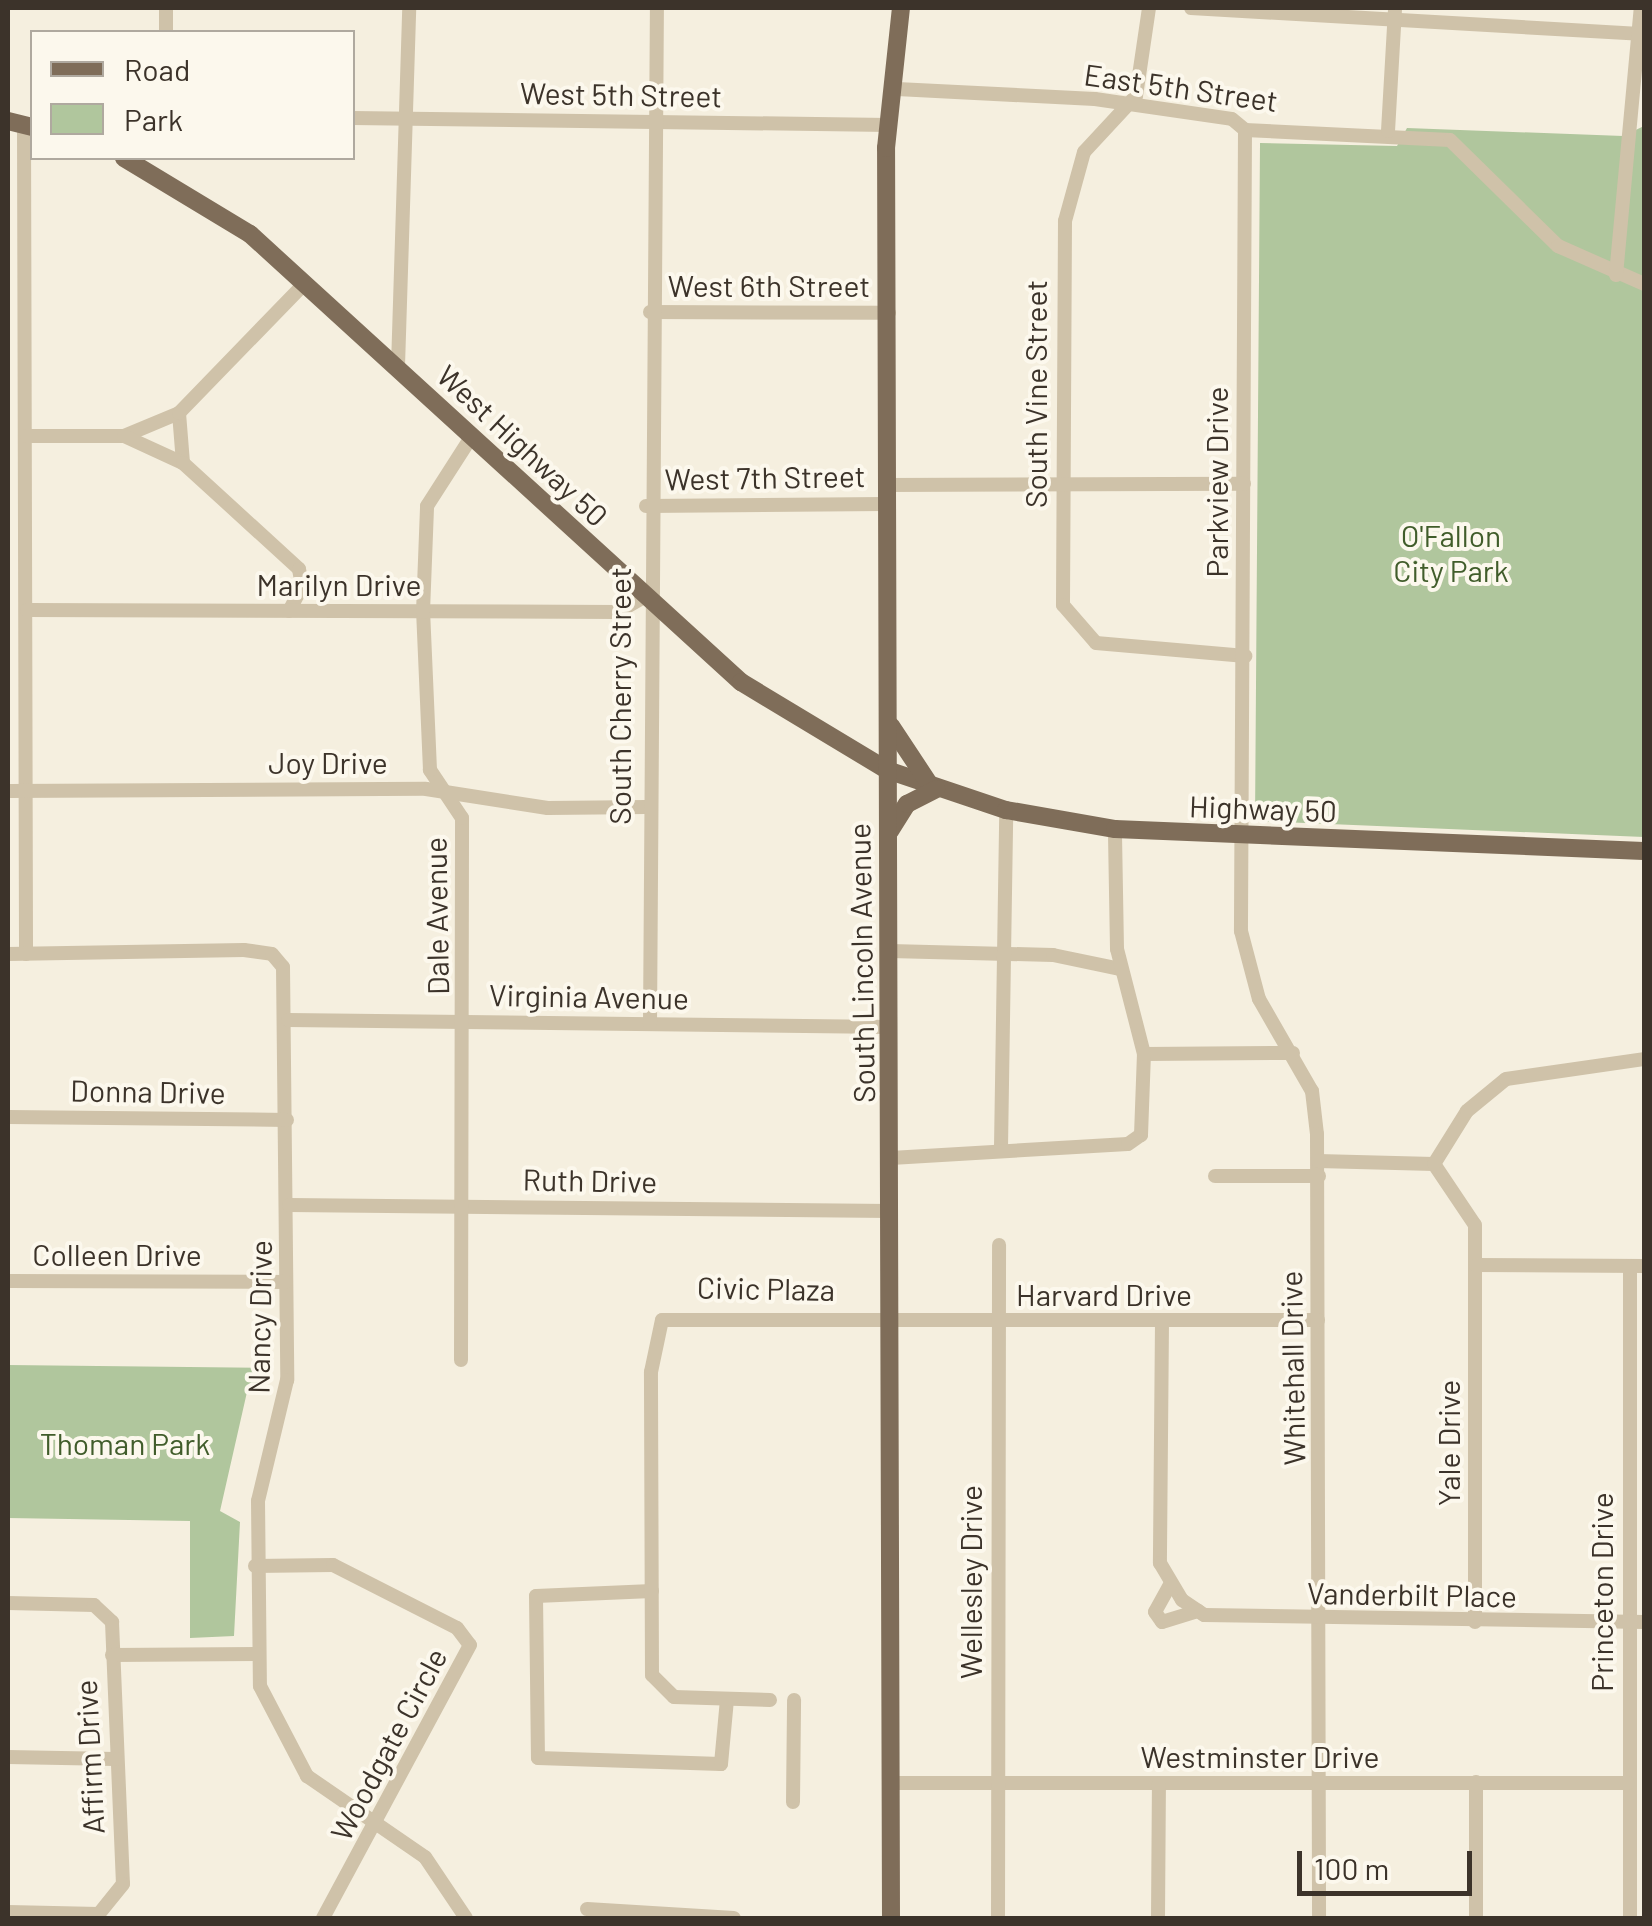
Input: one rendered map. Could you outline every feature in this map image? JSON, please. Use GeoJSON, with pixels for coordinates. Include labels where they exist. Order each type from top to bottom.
{"type":"FeatureCollection","features":[{"type":"Feature","properties":{"kind":"main road","name":"South Lincoln Avenue"},"geometry":{"type":"LineString","coordinates":[[891,1918],[886,494],[889,125],[896,88],[901,8]]}},
{"type":"Feature","properties":{"kind":"main road","name":"West Highway 50"},"geometry":{"type":"LineString","coordinates":[[128,160],[216,209],[304,282],[754,691],[886,770]]}},
{"type":"Feature","properties":{"kind":"main road"},"geometry":{"type":"LineString","coordinates":[[886,711],[906,759],[936,789],[907,804],[888,835]]}},
{"type":"Feature","properties":{"kind":"main road","name":"Highway 50"},"geometry":{"type":"LineString","coordinates":[[886,770],[1006,810],[1115,829],[1644,851]]}},
{"type":"Feature","properties":{"kind":"street"},"geometry":{"type":"LineString","coordinates":[[398,366],[408,8]]}},
{"type":"Feature","properties":{"kind":"street","name":"South Cherry Street"},"geometry":{"type":"LineString","coordinates":[[650,1024],[646,506],[650,121],[657,8]]}},
{"type":"Feature","properties":{"kind":"street","name":"South Vine Street"},"geometry":{"type":"LineString","coordinates":[[1149,8],[1144,75],[1127,106],[1084,152],[1065,221],[1063,605],[1075,627],[1096,643],[1245,656]]}},
{"type":"Feature","properties":{"kind":"street"},"geometry":{"type":"LineString","coordinates":[[1191,8],[1395,13],[1642,33]]}},
{"type":"Feature","properties":{"kind":"street"},"geometry":{"type":"LineString","coordinates":[[1616,275],[1642,33],[1641,8]]}},
{"type":"Feature","properties":{"kind":"street"},"geometry":{"type":"LineString","coordinates":[[1388,131],[1395,13]]}},
{"type":"Feature","properties":{"kind":"street","name":"East 5th Street"},"geometry":{"type":"LineString","coordinates":[[896,88],[1232,118],[1246,130],[1388,131],[1450,140],[1558,246],[1616,275],[1644,284]]}},
{"type":"Feature","properties":{"kind":"street","name":"West 5th Street"},"geometry":{"type":"LineString","coordinates":[[355,118],[889,125]]}},
{"type":"Feature","properties":{"kind":"street"},"geometry":{"type":"LineString","coordinates":[[22,122],[27,436],[26,954]]}},
{"type":"Feature","properties":{"kind":"street","name":"Parkview Drive"},"geometry":{"type":"LineString","coordinates":[[1242,834],[1246,130]]}},
{"type":"Feature","properties":{"kind":"street"},"geometry":{"type":"LineString","coordinates":[[27,436],[124,436],[179,413],[304,282]]}},
{"type":"Feature","properties":{"kind":"street","name":"West 6th Street"},"geometry":{"type":"LineString","coordinates":[[650,312],[889,313]]}},
{"type":"Feature","properties":{"kind":"street"},"geometry":{"type":"LineString","coordinates":[[179,413],[184,463]]}},
{"type":"Feature","properties":{"kind":"street"},"geometry":{"type":"LineString","coordinates":[[124,436],[184,463],[298,569],[302,586],[289,612]]}},
{"type":"Feature","properties":{"kind":"street","name":"Dale Avenue"},"geometry":{"type":"LineString","coordinates":[[461,1360],[465,1022],[462,818],[446,794],[426,747],[422,612],[427,506],[472,436]]}},
{"type":"Feature","properties":{"kind":"street","name":"West 7th Street"},"geometry":{"type":"LineString","coordinates":[[646,506],[1062,482],[1244,484]]}},
{"type":"Feature","properties":{"kind":"street","name":"Marilyn Drive"},"geometry":{"type":"LineString","coordinates":[[27,610],[618,612],[646,596]]}},
{"type":"Feature","properties":{"kind":"street","name":"Joy Drive"},"geometry":{"type":"LineString","coordinates":[[8,791],[446,794],[548,808],[646,807]]}},
{"type":"Feature","properties":{"kind":"street"},"geometry":{"type":"LineString","coordinates":[[1001,1146],[1006,810]]}},
{"type":"Feature","properties":{"kind":"street"},"geometry":{"type":"LineString","coordinates":[[891,1158],[1001,1146],[1128,1144],[1140,1135],[1144,1054],[1120,968],[1115,829]]}},
{"type":"Feature","properties":{"kind":"street","name":"Whitehall Drive"},"geometry":{"type":"LineString","coordinates":[[1242,834],[1247,967],[1312,1090],[1318,1168],[1323,1620],[1319,1918]]}},
{"type":"Feature","properties":{"kind":"street"},"geometry":{"type":"LineString","coordinates":[[890,951],[1001,954],[1120,968]]}},
{"type":"Feature","properties":{"kind":"street","name":"Nancy Drive"},"geometry":{"type":"LineString","coordinates":[[8,954],[272,954],[284,967],[289,1204],[284,1416],[258,1501],[257,1654],[285,1748],[333,1800],[426,1857],[466,1918]]}},
{"type":"Feature","properties":{"kind":"street","name":"Virginia Avenue"},"geometry":{"type":"LineString","coordinates":[[288,1020],[890,1026]]}},
{"type":"Feature","properties":{"kind":"street"},"geometry":{"type":"LineString","coordinates":[[1144,1054],[1294,1053]]}},
{"type":"Feature","properties":{"kind":"street"},"geometry":{"type":"LineString","coordinates":[[1215,1176],[1434,1164],[1466,1111],[1506,1079],[1644,1059]]}},
{"type":"Feature","properties":{"kind":"street","name":"Donna Drive"},"geometry":{"type":"LineString","coordinates":[[8,1116],[287,1120]]}},
{"type":"Feature","properties":{"kind":"street","name":"Yale Drive"},"geometry":{"type":"LineString","coordinates":[[1434,1164],[1470,1213],[1476,1265],[1475,1622]]}},
{"type":"Feature","properties":{"kind":"street","name":"Ruth Drive"},"geometry":{"type":"LineString","coordinates":[[289,1204],[890,1212]]}},
{"type":"Feature","properties":{"kind":"street","name":"Wellesley Drive"},"geometry":{"type":"LineString","coordinates":[[998,1918],[999,1245]]}},
{"type":"Feature","properties":{"kind":"street"},"geometry":{"type":"LineString","coordinates":[[1476,1265],[1637,1266]]}},
{"type":"Feature","properties":{"kind":"street","name":"Princeton Drive"},"geometry":{"type":"LineString","coordinates":[[1630,1918],[1637,1878],[1628,1783],[1627,1623],[1637,1428],[1637,1266]]}},
{"type":"Feature","properties":{"kind":"street","name":"Colleen Drive"},"geometry":{"type":"LineString","coordinates":[[8,1281],[286,1282]]}},
{"type":"Feature","properties":{"kind":"street","name":"Harvard Drive"},"geometry":{"type":"LineString","coordinates":[[891,1318],[1318,1320]]}},
{"type":"Feature","properties":{"kind":"street","name":"Civic Plaza"},"geometry":{"type":"LineString","coordinates":[[652,1591],[652,1348],[662,1320],[891,1318]]}},
{"type":"Feature","properties":{"kind":"street","name":"Vanderbilt Place"},"geometry":{"type":"LineString","coordinates":[[1162,1322],[1159,1549],[1171,1582],[1198,1611]]}},
{"type":"Feature","properties":{"kind":"street","name":"Woodgate Circle"},"geometry":{"type":"LineString","coordinates":[[255,1566],[333,1565],[457,1628],[470,1645],[376,1826],[323,1918]]}},
{"type":"Feature","properties":{"kind":"street","name":"Vanderbilt Place"},"geometry":{"type":"LineString","coordinates":[[1171,1582],[1154,1612],[1162,1622],[1198,1611],[1323,1620],[1644,1622]]}},
{"type":"Feature","properties":{"kind":"street"},"geometry":{"type":"LineString","coordinates":[[727,1698],[721,1764],[538,1758],[536,1596],[652,1591],[656,1688],[770,1700]]}},
{"type":"Feature","properties":{"kind":"street","name":"Affirm Drive"},"geometry":{"type":"LineString","coordinates":[[8,1603],[102,1609],[112,1655],[123,1884],[115,1904],[99,1914],[8,1912]]}},
{"type":"Feature","properties":{"kind":"street"},"geometry":{"type":"LineString","coordinates":[[112,1655],[257,1654]]}},
{"type":"Feature","properties":{"kind":"street"},"geometry":{"type":"LineString","coordinates":[[793,1802],[794,1700]]}},
{"type":"Feature","properties":{"kind":"street"},"geometry":{"type":"LineString","coordinates":[[8,1757],[115,1759]]}},
{"type":"Feature","properties":{"kind":"street"},"geometry":{"type":"LineString","coordinates":[[1476,1782],[1476,1918]]}},
{"type":"Feature","properties":{"kind":"street","name":"Westminster Drive"},"geometry":{"type":"LineString","coordinates":[[891,1783],[1628,1783]]}},
{"type":"Feature","properties":{"kind":"street"},"geometry":{"type":"LineString","coordinates":[[1158,1918],[1159,1784]]}},
{"type":"Feature","properties":{"kind":"street"},"geometry":{"type":"LineString","coordinates":[[588,1909],[734,1918]]}},
{"type":"Feature","properties":{"kind":"green space","name":"O'Fallon City Park"},"geometry":{"type":"Polygon","coordinates":[[[1644,126],[1644,837],[1255,821],[1260,143],[1397,146],[1407,128],[1623,136],[1644,126]]]}},
{"type":"Feature","properties":{"kind":"green space","name":"Thoman Park"},"geometry":{"type":"Polygon","coordinates":[[[8,1365],[274,1368],[247,1392],[220,1511],[240,1522],[234,1636],[190,1638],[190,1521],[8,1518],[8,1365]]]}}]}
